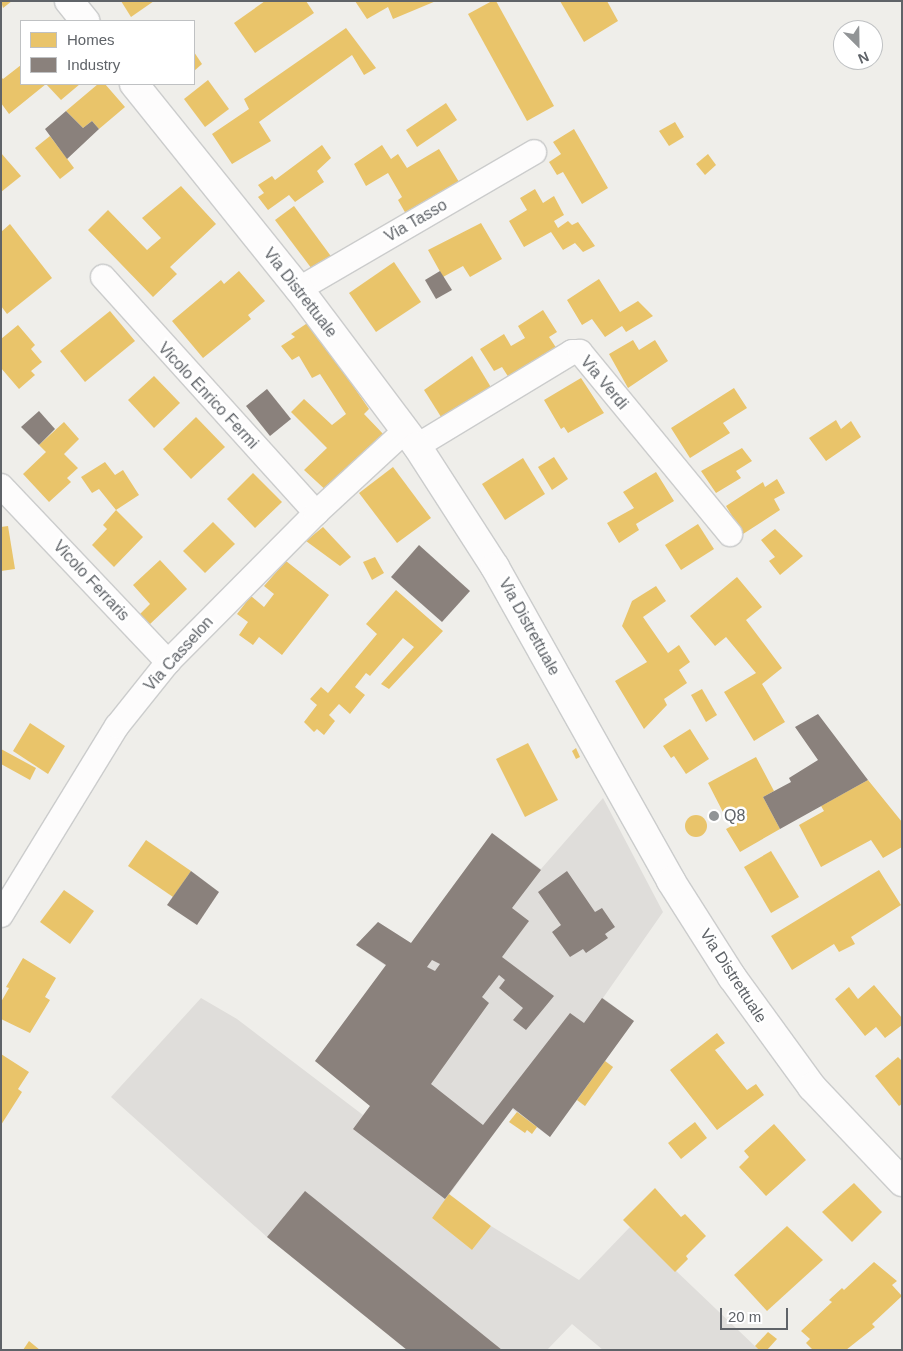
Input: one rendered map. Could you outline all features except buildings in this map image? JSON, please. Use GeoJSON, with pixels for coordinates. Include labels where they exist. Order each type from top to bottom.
{"type":"FeatureCollection","features":[{"type":"Feature","properties":{"kind":"main road"},"geometry":{"type":"LineString","coordinates":[[69,1],[84,20]]}},
{"type":"Feature","properties":{"kind":"main road","name":"Via Distrettuale"},"geometry":{"type":"LineString","coordinates":[[135,85],[299,289],[411,439],[496,567],[647,839],[732,977],[812,1087],[902,1182]]}},
{"type":"Feature","properties":{"kind":"street","name":"Via Tasso"},"geometry":{"type":"LineString","coordinates":[[299,289],[534,152]]}},
{"type":"Feature","properties":{"kind":"street","name":"Vicolo Enrico Fermi"},"geometry":{"type":"LineString","coordinates":[[103,277],[316,513]]}},
{"type":"Feature","properties":{"kind":"street","name":"Via Verdi"},"geometry":{"type":"LineString","coordinates":[[411,439],[572,352],[580,352],[730,534]]}},
{"type":"Feature","properties":{"kind":"street","name":"Via Casselon"},"geometry":{"type":"LineString","coordinates":[[1,916],[117,726],[168,662],[316,513],[411,439]]}},
{"type":"Feature","properties":{"kind":"street","name":"Vicolo Ferraris"},"geometry":{"type":"LineString","coordinates":[[5,496],[168,662]]}},
{"type":"Feature","properties":{"kind":"shaded area"},"geometry":{"type":"Polygon","coordinates":[[[603,798],[663,912],[603,998],[634,1021],[605,1061],[613,1067],[585,1106],[577,1100],[550,1137],[512,1109],[432,1218],[472,1250],[491,1226],[579,1280],[630,1227],[759,1350],[603,1350],[572,1324],[547,1350],[407,1350],[267,1237],[111,1097],[201,998],[237,1019],[363,1115],[370,1106],[315,1061],[386,966],[356,945],[378,922],[411,943],[492,833],[541,869],[603,798]]]}},
{"type":"Feature","properties":{"kind":"place","name":"Q8"},"geometry":{"type":"Point","coordinates":[714,816]}}]}
